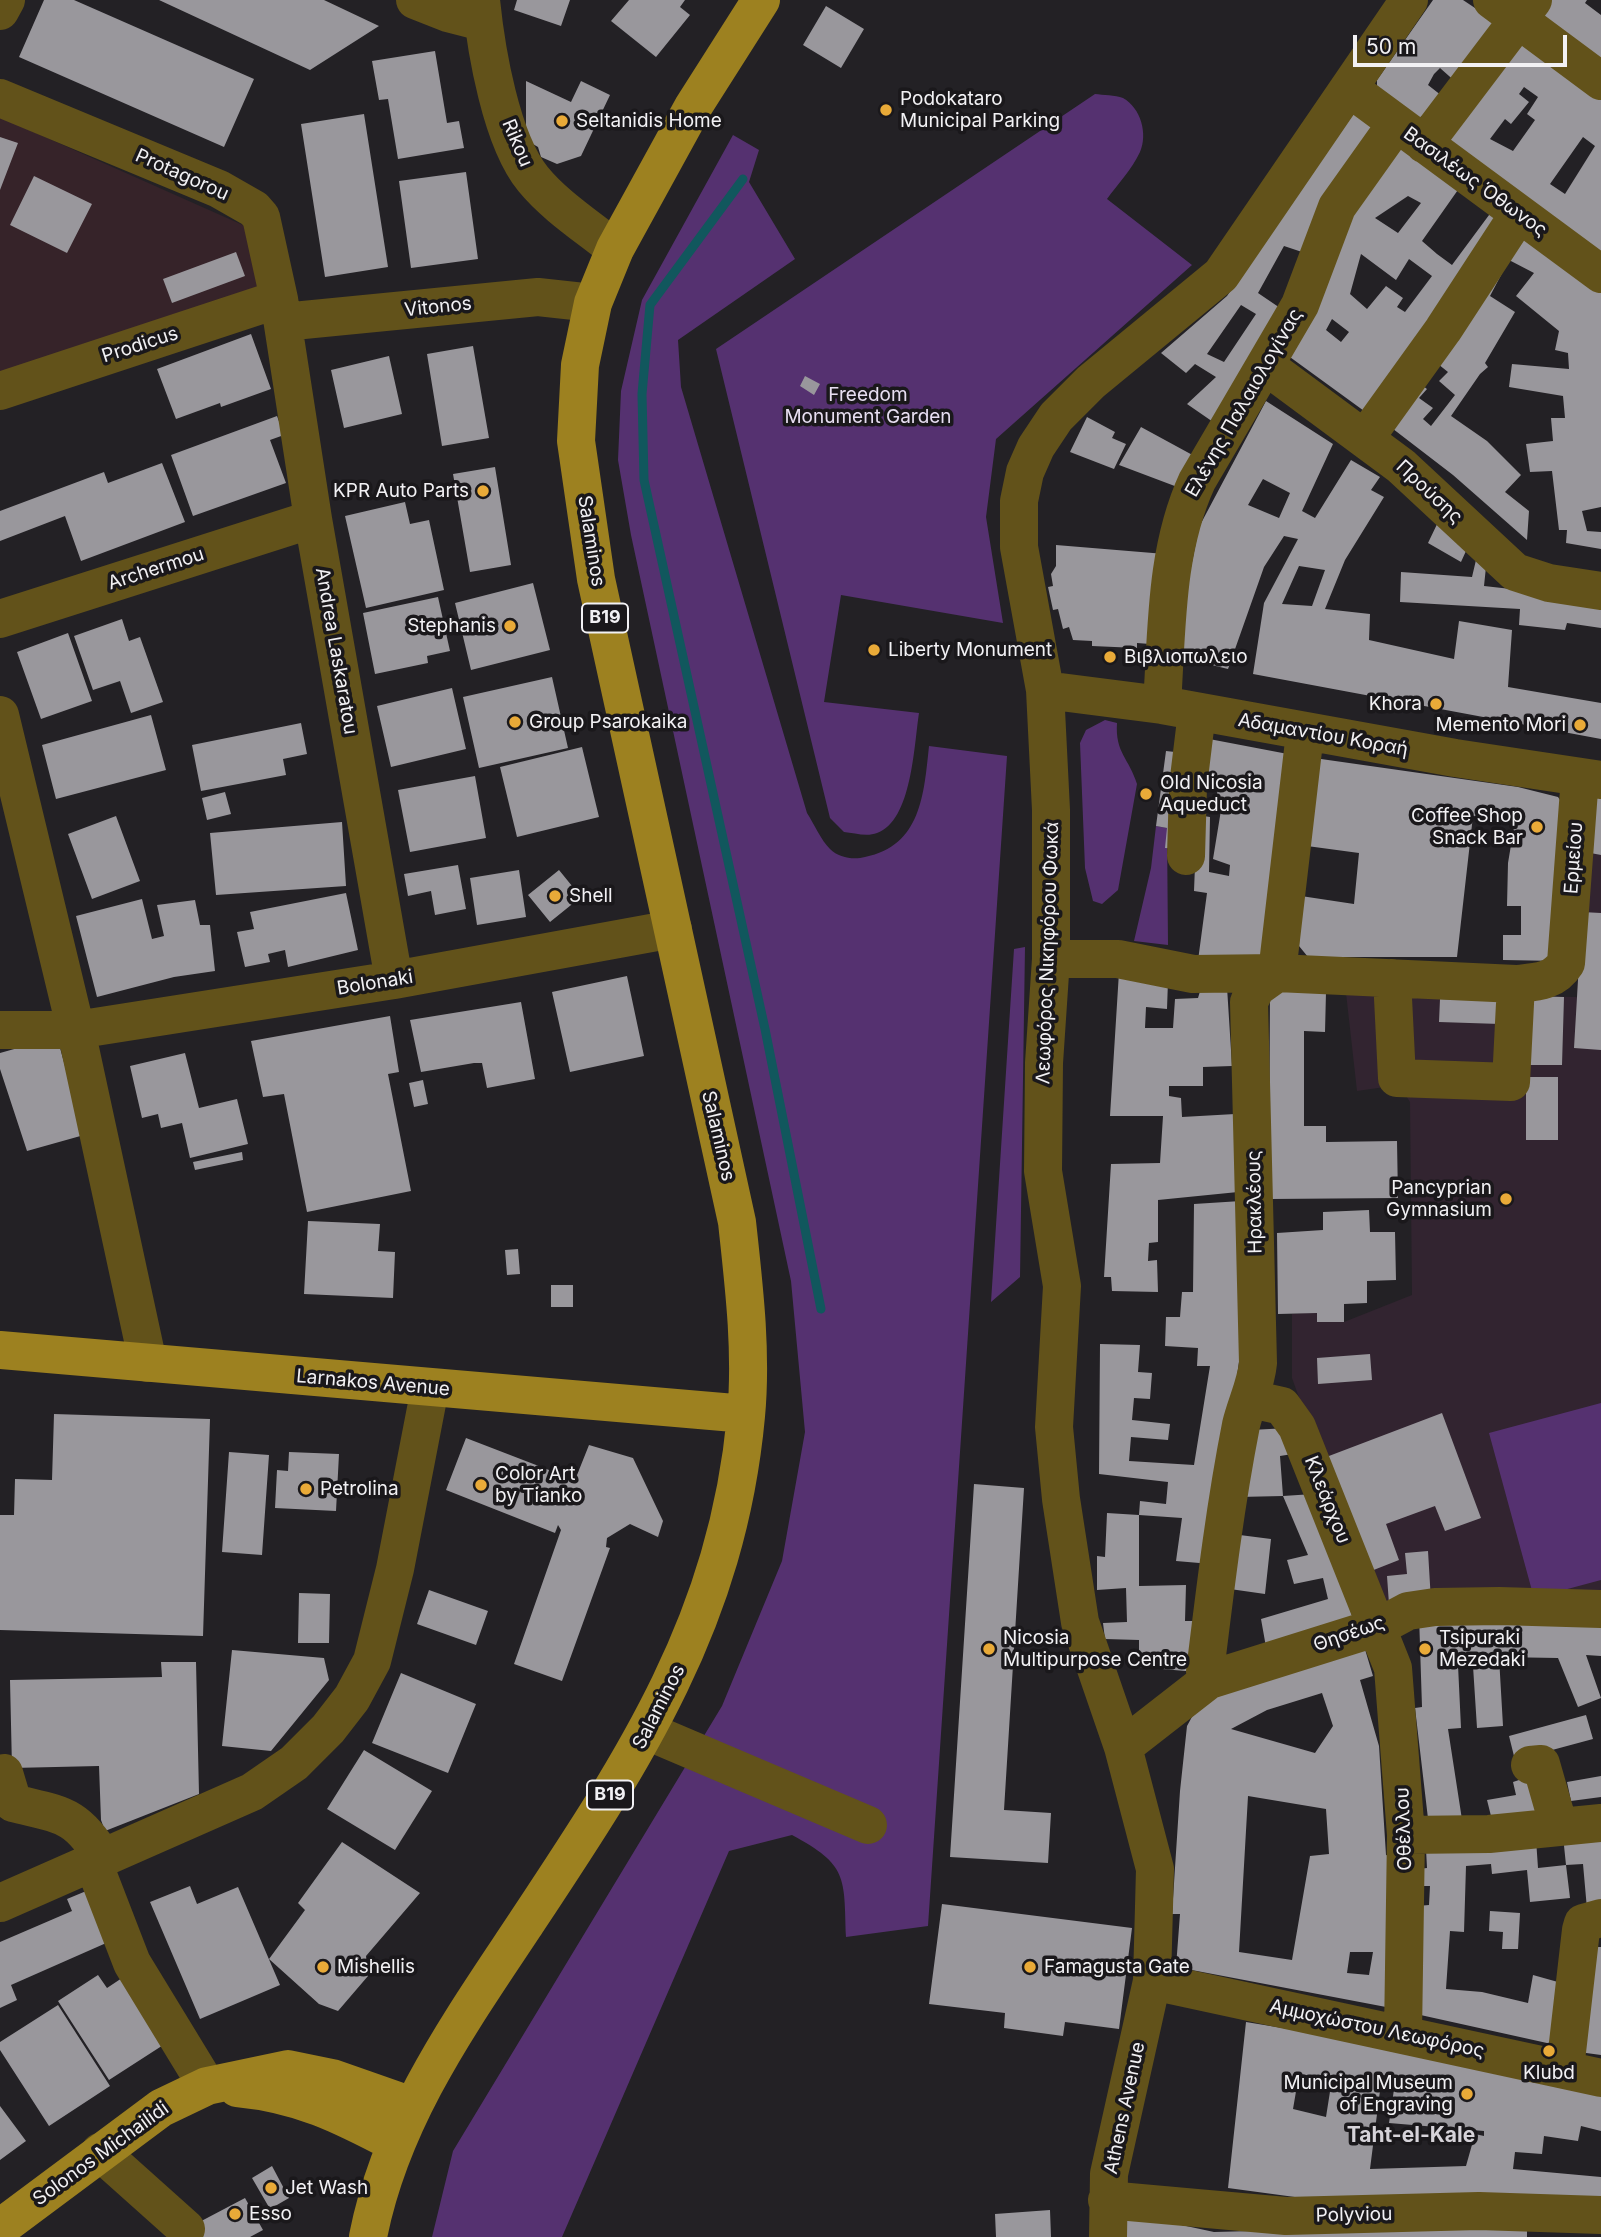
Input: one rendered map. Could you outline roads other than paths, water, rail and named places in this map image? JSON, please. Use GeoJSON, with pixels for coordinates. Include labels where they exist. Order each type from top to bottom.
{"type":"FeatureCollection","features":[{"type":"Feature","properties":{"kind":"main road","name":"Salaminos"},"geometry":{"type":"LineString","coordinates":[[368,2237],[374,2205],[395,2143],[437,2056],[579,1844],[647,1731],[701,1618],[727,1528],[746,1414],[747,1311],[737,1222],[596,579],[576,441],[580,365],[593,303],[615,249],[693,107],[761,0]]}},
{"type":"Feature","properties":{"kind":"main road","name":"Larnakos Avenue"},"geometry":{"type":"LineString","coordinates":[[0,1350],[746,1414]]}},
{"type":"Feature","properties":{"kind":"main road","name":"Solonos Michailidi"},"geometry":{"type":"LineString","coordinates":[[0,2228],[162,2108],[206,2086],[288,2068],[332,2078],[412,2106]]}},
{"type":"Feature","properties":{"kind":"main road"},"geometry":{"type":"LineString","coordinates":[[206,2086],[269,2091],[328,2108],[395,2143]]}},
{"type":"Feature","properties":{"kind":"street"},"geometry":{"type":"LineString","coordinates":[[0,11],[6,0]]}},
{"type":"Feature","properties":{"kind":"street"},"geometry":{"type":"LineString","coordinates":[[415,0],[448,13],[482,11]]}},
{"type":"Feature","properties":{"kind":"street","name":"Λεωφόρος Νικηφόρου Φωκά"},"geometry":{"type":"LineString","coordinates":[[1152,1981],[1155,1869],[1124,1747],[1080,1622],[1061,1499],[1054,1427],[1062,1286],[1043,1171],[1044,1063],[1051,959],[1052,810],[1045,690],[1017,524],[1025,472],[1036,447],[1056,417],[1091,382],[1221,275],[1409,0]]}},
{"type":"Feature","properties":{"kind":"street"},"geometry":{"type":"LineString","coordinates":[[1515,6],[1601,81]]}},
{"type":"Feature","properties":{"kind":"street","name":"Ελένης Παλαιολογίνας"},"geometry":{"type":"LineString","coordinates":[[1186,856],[1188,786],[1179,709],[1174,547],[1179,524],[1197,481],[1300,305],[1337,207],[1410,134],[1515,6]]}},
{"type":"Feature","properties":{"kind":"street","name":"Rikou"},"geometry":{"type":"LineString","coordinates":[[482,11],[509,132],[532,179],[615,249]]}},
{"type":"Feature","properties":{"kind":"street","name":"Βασιλέως Όθωνος"},"geometry":{"type":"LineString","coordinates":[[1349,88],[1601,274]]}},
{"type":"Feature","properties":{"kind":"street","name":"Protagorou"},"geometry":{"type":"LineString","coordinates":[[0,98],[219,189],[254,209],[264,227],[281,311]]}},
{"type":"Feature","properties":{"kind":"street"},"geometry":{"type":"LineString","coordinates":[[1366,437],[1444,330],[1518,215]]}},
{"type":"Feature","properties":{"kind":"street","name":"Vitonos"},"geometry":{"type":"LineString","coordinates":[[281,311],[538,297],[593,303]]}},
{"type":"Feature","properties":{"kind":"street","name":"Prodicus"},"geometry":{"type":"LineString","coordinates":[[0,391],[281,311]]}},
{"type":"Feature","properties":{"kind":"street","name":"Andrea Laskaratou"},"geometry":{"type":"LineString","coordinates":[[281,311],[313,519],[394,980]]}},
{"type":"Feature","properties":{"kind":"street","name":"Προύσης"},"geometry":{"type":"LineString","coordinates":[[1266,366],[1366,437],[1515,572],[1549,583],[1601,591]]}},
{"type":"Feature","properties":{"kind":"street","name":"Archermou"},"geometry":{"type":"LineString","coordinates":[[0,619],[313,519]]}},
{"type":"Feature","properties":{"kind":"street","name":"Αδαμαντίου Κοραή"},"geometry":{"type":"LineString","coordinates":[[1045,690],[1179,709],[1305,733],[1590,778]]}},
{"type":"Feature","properties":{"kind":"street"},"geometry":{"type":"LineString","coordinates":[[0,715],[76,1030],[148,1363]]}},
{"type":"Feature","properties":{"kind":"street"},"geometry":{"type":"LineString","coordinates":[[1277,973],[1305,733]]}},
{"type":"Feature","properties":{"kind":"street","name":"Ερμείου"},"geometry":{"type":"LineString","coordinates":[[1516,984],[1546,981],[1560,973],[1566,963],[1590,778]]}},
{"type":"Feature","properties":{"kind":"street","name":"Bolonaki"},"geometry":{"type":"LineString","coordinates":[[0,1030],[76,1030],[394,980],[673,929]]}},
{"type":"Feature","properties":{"kind":"street"},"geometry":{"type":"LineString","coordinates":[[1051,959],[1118,959],[1193,974],[1277,973],[1392,978],[1516,984],[1511,1082],[1397,1078],[1392,978]]}},
{"type":"Feature","properties":{"kind":"street","name":"Ηρακλέους"},"geometry":{"type":"LineString","coordinates":[[1209,1680],[1205,1672],[1215,1595],[1242,1423],[1251,1399],[1258,1363],[1249,1002],[1256,988],[1277,973]]}},
{"type":"Feature","properties":{"kind":"street"},"geometry":{"type":"LineString","coordinates":[[0,1903],[252,1792],[294,1763],[328,1729],[352,1698],[372,1661],[395,1569],[430,1388]]}},
{"type":"Feature","properties":{"kind":"street","name":"Κλεάρχου"},"geometry":{"type":"LineString","coordinates":[[1251,1399],[1282,1406],[1290,1414],[1378,1627]]}},
{"type":"Feature","properties":{"kind":"street","name":"Θησέως"},"geometry":{"type":"LineString","coordinates":[[1124,1747],[1209,1680],[1378,1627],[1408,1611],[1436,1607],[1601,1609]]}},
{"type":"Feature","properties":{"kind":"street","name":"Οθέλλου"},"geometry":{"type":"LineString","coordinates":[[1378,1627],[1393,1668],[1397,1691],[1406,1835],[1403,2034]]}},
{"type":"Feature","properties":{"kind":"street"},"geometry":{"type":"LineString","coordinates":[[647,1731],[868,1825]]}},
{"type":"Feature","properties":{"kind":"street"},"geometry":{"type":"LineString","coordinates":[[1530,1765],[1541,1764],[1559,1828]]}},
{"type":"Feature","properties":{"kind":"street"},"geometry":{"type":"LineString","coordinates":[[4,1773],[13,1803],[70,1818],[90,1836],[132,1963],[206,2086]]}},
{"type":"Feature","properties":{"kind":"street"},"geometry":{"type":"LineString","coordinates":[[1406,1835],[1489,1834],[1601,1824]]}},
{"type":"Feature","properties":{"kind":"street"},"geometry":{"type":"LineString","coordinates":[[1565,2069],[1581,1930],[1583,1923],[1601,1918]]}},
{"type":"Feature","properties":{"kind":"street","name":"Αμμοχώστου Λεωφόρος"},"geometry":{"type":"LineString","coordinates":[[1152,1981],[1601,2078]]}},
{"type":"Feature","properties":{"kind":"street","name":"Athens Avenue"},"geometry":{"type":"LineString","coordinates":[[1107,2218],[1120,2119],[1152,1981]]}},
{"type":"Feature","properties":{"kind":"street"},"geometry":{"type":"LineString","coordinates":[[100,2152],[186,2229]]}},
{"type":"Feature","properties":{"kind":"street","name":"Polyviou"},"geometry":{"type":"LineString","coordinates":[[1107,2218],[1515,2212],[1601,2216]]}},
{"type":"Feature","properties":{"kind":"waterway"},"geometry":{"type":"LineString","coordinates":[[743,179],[650,305],[642,394],[644,480],[765,1029],[821,1309]]}},
{"type":"Feature","properties":{"kind":"place","name":"Podokataro Municipal Parking"},"geometry":{"type":"Point","coordinates":[886,110]}},
{"type":"Feature","properties":{"kind":"place","name":"Seltanidis Home"},"geometry":{"type":"Point","coordinates":[562,121]}},
{"type":"Feature","properties":{"kind":"place","name":"KPR Auto Parts"},"geometry":{"type":"Point","coordinates":[483,491]}},
{"type":"Feature","properties":{"kind":"place","name":"Stephanis"},"geometry":{"type":"Point","coordinates":[510,626]}},
{"type":"Feature","properties":{"kind":"place","name":"Liberty Monument"},"geometry":{"type":"Point","coordinates":[874,650]}},
{"type":"Feature","properties":{"kind":"place","name":"Βιβλιοπωλειο"},"geometry":{"type":"Point","coordinates":[1110,657]}},
{"type":"Feature","properties":{"kind":"place","name":"Khora"},"geometry":{"type":"Point","coordinates":[1436,704]}},
{"type":"Feature","properties":{"kind":"place","name":"Group Psarokaika"},"geometry":{"type":"Point","coordinates":[515,722]}},
{"type":"Feature","properties":{"kind":"place","name":"Memento Mori"},"geometry":{"type":"Point","coordinates":[1580,725]}},
{"type":"Feature","properties":{"kind":"place","name":"Old Nicosia Aqueduct"},"geometry":{"type":"Point","coordinates":[1146,794]}},
{"type":"Feature","properties":{"kind":"place","name":"Coffee Shop Snack Bar"},"geometry":{"type":"Point","coordinates":[1537,827]}},
{"type":"Feature","properties":{"kind":"place","name":"Shell"},"geometry":{"type":"Point","coordinates":[555,896]}},
{"type":"Feature","properties":{"kind":"place","name":"Pancyprian Gymnasium"},"geometry":{"type":"Point","coordinates":[1506,1199]}},
{"type":"Feature","properties":{"kind":"place","name":"Color Art by Tianko"},"geometry":{"type":"Point","coordinates":[481,1485]}},
{"type":"Feature","properties":{"kind":"place","name":"Petrolina"},"geometry":{"type":"Point","coordinates":[306,1489]}},
{"type":"Feature","properties":{"kind":"place","name":"Nicosia Multipurpose Centre"},"geometry":{"type":"Point","coordinates":[989,1649]}},
{"type":"Feature","properties":{"kind":"place","name":"Tsipuraki Mezedaki"},"geometry":{"type":"Point","coordinates":[1425,1649]}},
{"type":"Feature","properties":{"kind":"place","name":"Mishellis"},"geometry":{"type":"Point","coordinates":[323,1967]}},
{"type":"Feature","properties":{"kind":"place","name":"Famagusta Gate"},"geometry":{"type":"Point","coordinates":[1030,1967]}},
{"type":"Feature","properties":{"kind":"place","name":"Klubd"},"geometry":{"type":"Point","coordinates":[1549,2051]}},
{"type":"Feature","properties":{"kind":"place","name":"Municipal Museum of Engraving"},"geometry":{"type":"Point","coordinates":[1467,2094]}},
{"type":"Feature","properties":{"kind":"place","name":"Jet Wash"},"geometry":{"type":"Point","coordinates":[271,2188]}},
{"type":"Feature","properties":{"kind":"place","name":"Esso"},"geometry":{"type":"Point","coordinates":[235,2214]}},
{"type":"Feature","properties":{"kind":"district","name":"Taht-el-Kale"},"geometry":{"type":"Point","coordinates":[1411,2136]}},
{"type":"Feature","properties":{"kind":"park label","name":"Freedom Monument Garden"},"geometry":{"type":"Point","coordinates":[868,406]}}]}
